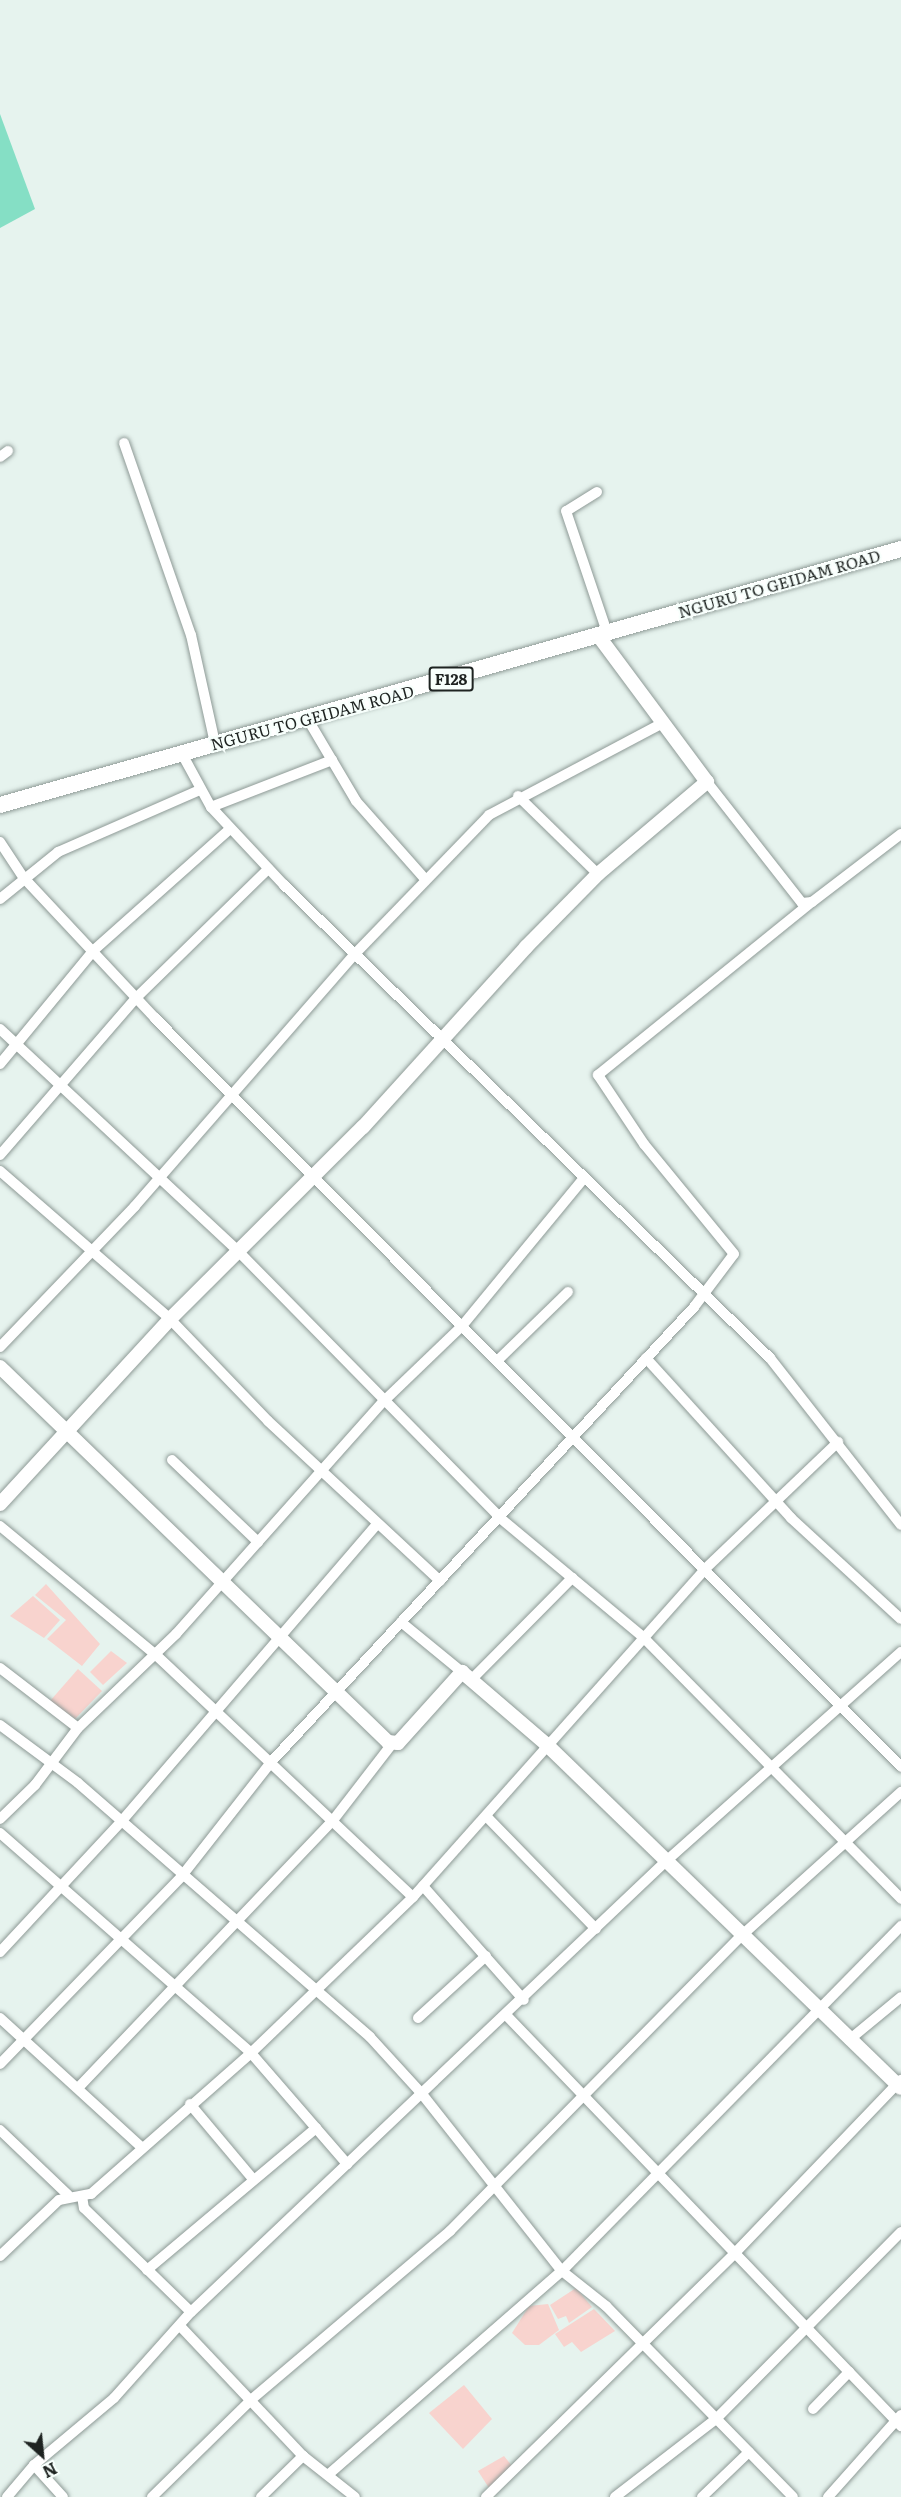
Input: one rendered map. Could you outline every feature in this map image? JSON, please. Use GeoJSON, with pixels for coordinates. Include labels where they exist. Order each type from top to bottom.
{"type":"FeatureCollection","features":[{"type":"Feature","properties":{"kind":"main road","name":"NGURU TO GEIDAM ROAD"},"geometry":{"type":"LineString","coordinates":[[0,805],[901,549]]}},
{"type":"Feature","properties":{"kind":"street"},"geometry":{"type":"LineString","coordinates":[[124,442],[191,635],[215,743]]}},
{"type":"Feature","properties":{"kind":"street"},"geometry":{"type":"LineString","coordinates":[[597,492],[566,511],[602,633],[663,723],[797,901],[812,902]]}},
{"type":"Feature","properties":{"kind":"street"},"geometry":{"type":"LineString","coordinates":[[308,718],[356,801],[424,879]]}},
{"type":"Feature","properties":{"kind":"street"},"geometry":{"type":"LineString","coordinates":[[0,1347],[94,1250],[160,1177],[354,955],[424,879],[489,815],[518,796],[567,777],[663,723]]}},
{"type":"Feature","properties":{"kind":"street"},"geometry":{"type":"LineString","coordinates":[[181,752],[211,807],[268,870],[770,1358],[901,1525]]}},
{"type":"Feature","properties":{"kind":"street"},"geometry":{"type":"LineString","coordinates":[[211,807],[332,760]]}},
{"type":"Feature","properties":{"kind":"street"},"geometry":{"type":"LineString","coordinates":[[0,1504],[170,1319],[315,1176],[598,874],[707,782]]}},
{"type":"Feature","properties":{"kind":"street"},"geometry":{"type":"LineString","coordinates":[[0,899],[22,877],[58,852],[200,790]]}},
{"type":"Feature","properties":{"kind":"street"},"geometry":{"type":"LineString","coordinates":[[518,796],[598,874]]}},
{"type":"Feature","properties":{"kind":"street"},"geometry":{"type":"LineString","coordinates":[[0,1064],[94,950],[230,829]]}},
{"type":"Feature","properties":{"kind":"street"},"geometry":{"type":"LineString","coordinates":[[0,2064],[181,1876],[272,1761],[646,1358],[734,1254],[644,1144],[598,1075],[812,902],[901,834]]}},
{"type":"Feature","properties":{"kind":"street"},"geometry":{"type":"LineString","coordinates":[[0,842],[22,877],[94,950],[136,998],[315,1176],[703,1571],[901,1767]]}},
{"type":"Feature","properties":{"kind":"street"},"geometry":{"type":"LineString","coordinates":[[0,1155],[136,998],[268,870]]}},
{"type":"Feature","properties":{"kind":"street"},"geometry":{"type":"LineString","coordinates":[[0,1029],[239,1252],[383,1402],[499,1517],[643,1637],[771,1770],[901,1899]]}},
{"type":"Feature","properties":{"kind":"street"},"geometry":{"type":"LineString","coordinates":[[0,1171],[94,1250],[170,1319],[377,1524],[440,1581]]}},
{"type":"Feature","properties":{"kind":"street"},"geometry":{"type":"LineString","coordinates":[[0,1819],[51,1767],[78,1728],[155,1654],[222,1583],[383,1402],[462,1326],[584,1178]]}},
{"type":"Feature","properties":{"kind":"street"},"geometry":{"type":"LineString","coordinates":[[497,1361],[568,1292]]}},
{"type":"Feature","properties":{"kind":"street"},"geometry":{"type":"LineString","coordinates":[[646,1358],[779,1500],[791,1518],[901,1619]]}},
{"type":"Feature","properties":{"kind":"street"},"geometry":{"type":"LineString","coordinates":[[0,1367],[69,1430],[335,1693],[392,1744]]}},
{"type":"Feature","properties":{"kind":"street"},"geometry":{"type":"LineString","coordinates":[[0,2130],[68,2195],[82,2196],[92,2193],[140,2146],[251,2053],[413,1897],[487,1817],[546,1744],[703,1571],[838,1442]]}},
{"type":"Feature","properties":{"kind":"street"},"geometry":{"type":"LineString","coordinates":[[172,1460],[258,1542]]}},
{"type":"Feature","properties":{"kind":"street"},"geometry":{"type":"LineString","coordinates":[[0,1952],[120,1823],[377,1524]]}},
{"type":"Feature","properties":{"kind":"street"},"geometry":{"type":"LineString","coordinates":[[0,1526],[155,1654],[334,1819],[413,1897]]}},
{"type":"Feature","properties":{"kind":"street"},"geometry":{"type":"LineString","coordinates":[[78,2088],[174,1981],[334,1819],[392,1744],[572,1578]]}},
{"type":"Feature","properties":{"kind":"street"},"geometry":{"type":"LineString","coordinates":[[401,1622],[546,1744],[816,2011],[900,2084],[735,2253],[486,2497]]}},
{"type":"Feature","properties":{"kind":"street"},"geometry":{"type":"LineString","coordinates":[[7,2497],[34,2465],[114,2398],[181,2327],[191,2312],[524,2000],[664,1863],[841,1709],[901,1652]]}},
{"type":"Feature","properties":{"kind":"street"},"geometry":{"type":"LineString","coordinates":[[0,1668],[78,1728]]}},
{"type":"Feature","properties":{"kind":"street"},"geometry":{"type":"LineString","coordinates":[[0,1725],[51,1767],[78,1783],[181,1876],[317,1989],[422,2094],[494,2188],[562,2271],[643,2344],[793,2497]]}},
{"type":"Feature","properties":{"kind":"street"},"geometry":{"type":"LineString","coordinates":[[152,2497],[252,2399],[494,2188],[740,1937],[901,1792]]}},
{"type":"Feature","properties":{"kind":"street"},"geometry":{"type":"LineString","coordinates":[[487,1817],[596,1929]]}},
{"type":"Feature","properties":{"kind":"street"},"geometry":{"type":"LineString","coordinates":[[0,1833],[174,1981],[251,2053],[348,2164]]}},
{"type":"Feature","properties":{"kind":"street"},"geometry":{"type":"LineString","coordinates":[[423,1886],[524,2000]]}},
{"type":"Feature","properties":{"kind":"street"},"geometry":{"type":"LineString","coordinates":[[329,2474],[562,2271],[661,2175],[816,2011],[901,1926]]}},
{"type":"Feature","properties":{"kind":"street"},"geometry":{"type":"LineString","coordinates":[[418,2018],[486,1956]]}},
{"type":"Feature","properties":{"kind":"street"},"geometry":{"type":"LineString","coordinates":[[849,2040],[901,1997]]}},
{"type":"Feature","properties":{"kind":"street"},"geometry":{"type":"LineString","coordinates":[[507,2016],[849,2372],[899,2421],[828,2497]]}},
{"type":"Feature","properties":{"kind":"street"},"geometry":{"type":"LineString","coordinates":[[0,2018],[140,2146]]}},
{"type":"Feature","properties":{"kind":"street"},"geometry":{"type":"LineString","coordinates":[[190,2104],[254,2179]]}},
{"type":"Feature","properties":{"kind":"street"},"geometry":{"type":"LineString","coordinates":[[147,2270],[316,2128]]}},
{"type":"Feature","properties":{"kind":"street"},"geometry":{"type":"LineString","coordinates":[[0,2255],[68,2195]]}},
{"type":"Feature","properties":{"kind":"street"},"geometry":{"type":"LineString","coordinates":[[82,2196],[84,2208],[191,2312]]}},
{"type":"Feature","properties":{"kind":"street"},"geometry":{"type":"LineString","coordinates":[[615,2497],[716,2419],[901,2232]]}},
{"type":"Feature","properties":{"kind":"street"},"geometry":{"type":"LineString","coordinates":[[181,2327],[252,2399],[303,2456],[329,2474],[355,2497]]}},
{"type":"Feature","properties":{"kind":"street"},"geometry":{"type":"LineString","coordinates":[[813,2409],[849,2372]]}},
{"type":"Feature","properties":{"kind":"street"},"geometry":{"type":"LineString","coordinates":[[702,2497],[749,2452]]}},
{"type":"Feature","properties":{"kind":"street"},"geometry":{"type":"LineString","coordinates":[[261,2497],[303,2456]]}},
{"type":"Feature","properties":{"kind":"street"},"geometry":{"type":"LineString","coordinates":[[34,2465],[63,2497]]}},
{"type":"Feature","properties":{"kind":"shaded area"},"geometry":{"type":"Polygon","coordinates":[[[0,114],[35,209],[0,228],[0,114]]]}},
{"type":"Feature","properties":{"kind":"shaded area"},"geometry":{"type":"Polygon","coordinates":[[[46,1584],[100,1644],[82,1666],[47,1639],[66,1620],[35,1595],[46,1584]]]}},
{"type":"Feature","properties":{"kind":"shaded area"},"geometry":{"type":"Polygon","coordinates":[[[33,1596],[60,1620],[44,1638],[10,1616],[33,1596]]]}},
{"type":"Feature","properties":{"kind":"shaded area"},"geometry":{"type":"Polygon","coordinates":[[[111,1651],[127,1663],[103,1685],[90,1672],[111,1651]]]}},
{"type":"Feature","properties":{"kind":"shaded area"},"geometry":{"type":"Polygon","coordinates":[[[78,1669],[102,1691],[75,1719],[50,1701],[78,1669]]]}},
{"type":"Feature","properties":{"kind":"shaded area"},"geometry":{"type":"Polygon","coordinates":[[[576,2288],[592,2307],[569,2323],[566,2316],[558,2319],[550,2305],[576,2288]]]}},
{"type":"Feature","properties":{"kind":"shaded area"},"geometry":{"type":"Polygon","coordinates":[[[548,2304],[559,2330],[539,2345],[525,2345],[512,2333],[529,2306],[548,2304]]]}},
{"type":"Feature","properties":{"kind":"shaded area"},"geometry":{"type":"Polygon","coordinates":[[[594,2309],[615,2331],[581,2352],[572,2342],[564,2347],[555,2334],[594,2309]]]}},
{"type":"Feature","properties":{"kind":"shaded area"},"geometry":{"type":"Polygon","coordinates":[[[464,2385],[492,2419],[463,2449],[429,2413],[464,2385]]]}},
{"type":"Feature","properties":{"kind":"shaded area"},"geometry":{"type":"Polygon","coordinates":[[[504,2456],[512,2466],[489,2488],[478,2471],[504,2456]]]}}]}
